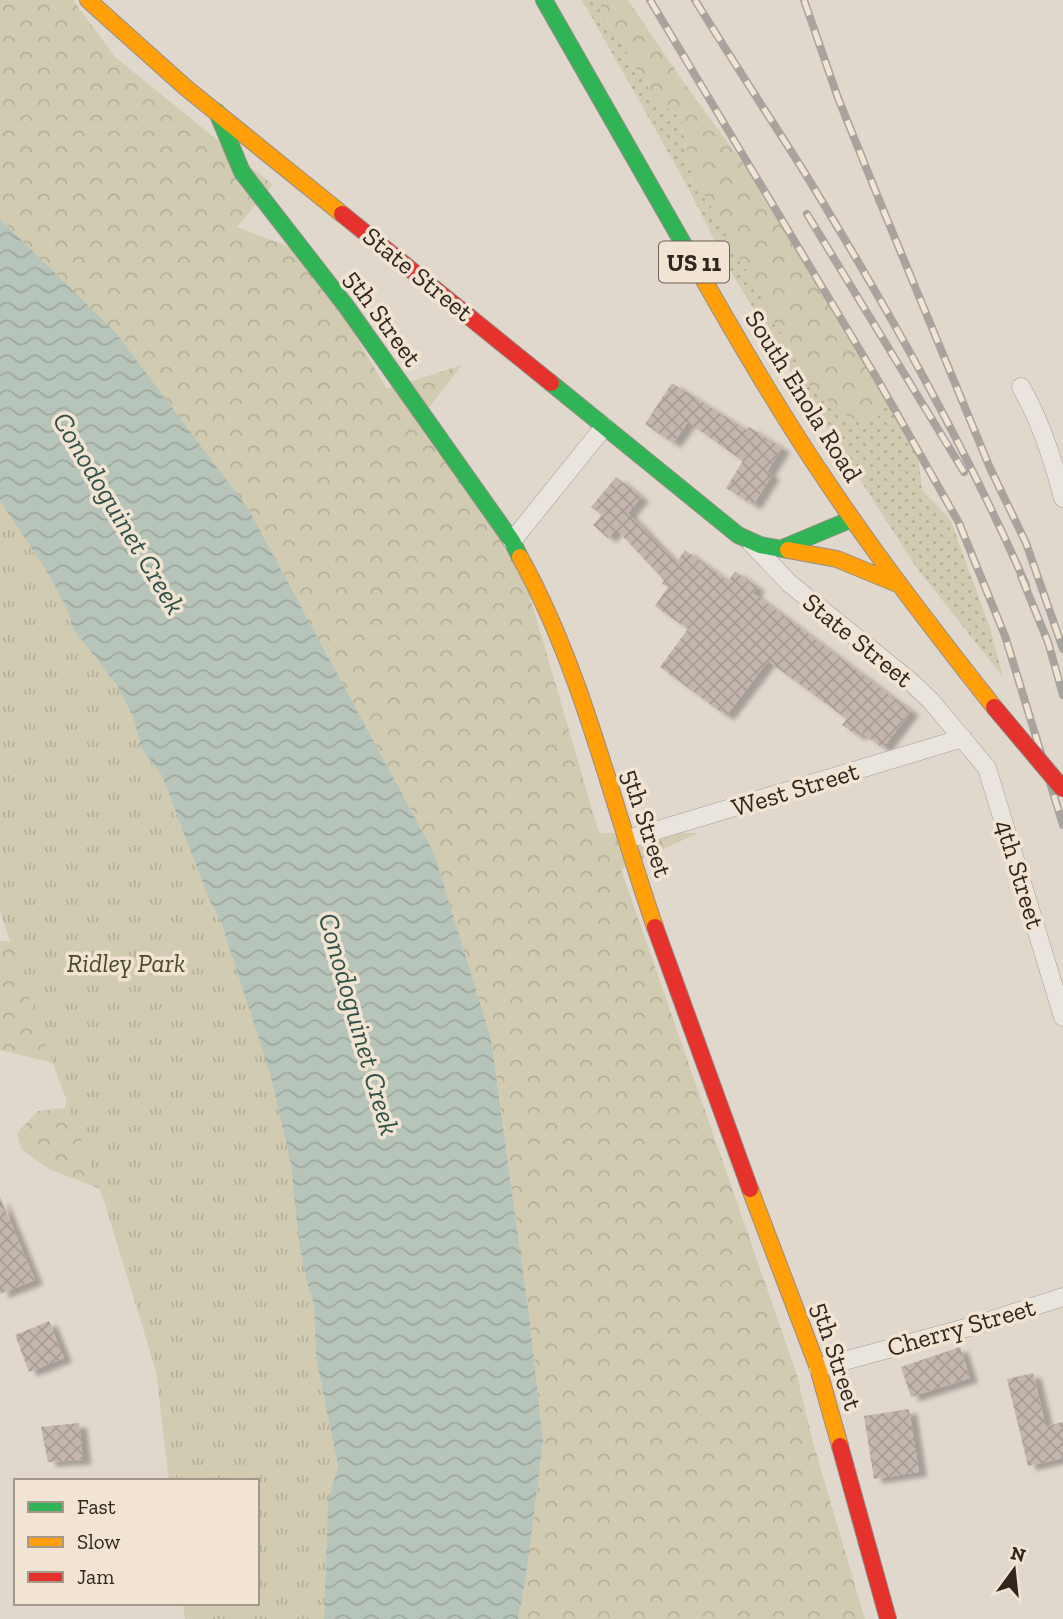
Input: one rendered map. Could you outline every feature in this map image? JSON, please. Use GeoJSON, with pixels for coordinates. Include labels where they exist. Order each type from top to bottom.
{"type":"FeatureCollection","features":[{"type":"Feature","properties":{"kind":"main road","name":"State Street"},"geometry":{"type":"LineString","coordinates":[[88,0],[185,87],[751,543],[765,548],[817,553],[850,562],[900,585]]}},
{"type":"Feature","properties":{"kind":"main road","name":"South Enola Road"},"geometry":{"type":"LineString","coordinates":[[544,0],[753,365],[802,445],[900,585],[994,707],[1063,789]]}},
{"type":"Feature","properties":{"kind":"main road","name":"5th Street"},"geometry":{"type":"LineString","coordinates":[[217,112],[242,172],[346,306],[512,541],[542,596],[561,643],[628,839],[647,904],[715,1097],[818,1368],[888,1619]]}},
{"type":"Feature","properties":{"kind":"main road","name":"State Street"},"geometry":{"type":"LineString","coordinates":[[780,548],[852,519]]}},
{"type":"Feature","properties":{"kind":"street"},"geometry":{"type":"LineString","coordinates":[[1021,387],[1051,453],[1063,498]]}},
{"type":"Feature","properties":{"kind":"street"},"geometry":{"type":"LineString","coordinates":[[512,541],[604,427]]}},
{"type":"Feature","properties":{"kind":"street","name":"State Street"},"geometry":{"type":"LineString","coordinates":[[751,543],[789,583],[911,681],[963,738]]}},
{"type":"Feature","properties":{"kind":"street","name":"West Street"},"geometry":{"type":"LineString","coordinates":[[628,839],[963,738]]}},
{"type":"Feature","properties":{"kind":"street","name":"4th Street"},"geometry":{"type":"LineString","coordinates":[[963,738],[987,768],[991,778],[1063,1017]]}},
{"type":"Feature","properties":{"kind":"street","name":"Cherry Street"},"geometry":{"type":"LineString","coordinates":[[818,1368],[973,1326],[1063,1297]]}},
{"type":"Feature","properties":{"kind":"green space"},"geometry":{"type":"Polygon","coordinates":[[[0,0],[73,0],[115,57],[273,185],[237,227],[307,254],[387,389],[462,365],[421,418],[523,573],[599,833],[698,833],[621,869],[797,1375],[812,1439],[865,1619],[518,1619],[543,1442],[530,1323],[491,1039],[434,853],[249,510],[116,334],[0,219],[0,0]]]}},
{"type":"Feature","properties":{"kind":"green space"},"geometry":{"type":"Polygon","coordinates":[[[582,0],[600,0],[601,11],[655,98],[681,118],[691,170],[877,418],[888,399],[917,445],[922,490],[950,519],[990,628],[1003,677],[916,567],[797,381],[730,270],[684,180],[582,0]]]}},
{"type":"Feature","properties":{"kind":"green space"},"geometry":{"type":"Polygon","coordinates":[[[600,0],[628,0],[682,80],[784,219],[888,399],[877,418],[851,419],[809,385],[691,170],[681,118],[655,99],[601,11],[600,0]]]}},
{"type":"Feature","properties":{"kind":"green space","name":"Ridley Park"},"geometry":{"type":"Polygon","coordinates":[[[0,501],[46,570],[68,611],[73,629],[118,687],[134,719],[141,748],[162,776],[209,899],[221,922],[271,1076],[291,1165],[299,1242],[314,1305],[316,1358],[338,1466],[328,1501],[324,1619],[185,1619],[183,1605],[259,1605],[259,1479],[169,1479],[156,1371],[105,1204],[35,1015],[0,911],[0,501]]]}},
{"type":"Feature","properties":{"kind":"green space"},"geometry":{"type":"Polygon","coordinates":[[[0,941],[36,944],[111,1193],[49,1169],[21,1149],[17,1133],[38,1111],[65,1108],[69,1090],[61,1065],[0,1050],[0,941]]]}},
{"type":"Feature","properties":{"kind":"water","name":"Conodoguinet Creek"},"geometry":{"type":"Polygon","coordinates":[[[0,219],[116,333],[249,510],[434,853],[491,1039],[530,1323],[543,1442],[518,1619],[324,1619],[328,1501],[338,1466],[316,1358],[314,1305],[299,1242],[291,1165],[271,1077],[221,922],[209,899],[162,776],[141,748],[134,719],[118,687],[73,629],[68,611],[46,570],[0,501],[0,219]]]}},
{"type":"Feature","properties":{"kind":"building"},"geometry":{"type":"Polygon","coordinates":[[[672,383],[746,430],[749,427],[782,448],[767,472],[772,475],[753,505],[726,488],[743,461],[688,422],[673,443],[645,424],[672,383]]]}},
{"type":"Feature","properties":{"kind":"building"},"geometry":{"type":"Polygon","coordinates":[[[616,477],[641,497],[628,513],[676,563],[685,550],[728,581],[735,571],[757,587],[753,593],[911,711],[883,748],[861,732],[858,736],[842,725],[847,719],[768,661],[726,716],[660,667],[688,629],[655,606],[668,587],[662,584],[664,580],[616,529],[608,538],[593,525],[602,515],[591,507],[616,477]]]}},
{"type":"Feature","properties":{"kind":"building"},"geometry":{"type":"Polygon","coordinates":[[[0,1197],[35,1280],[0,1294],[0,1197]]]}},
{"type":"Feature","properties":{"kind":"building"},"geometry":{"type":"Polygon","coordinates":[[[49,1321],[64,1358],[29,1372],[15,1335],[49,1321]]]}},
{"type":"Feature","properties":{"kind":"building"},"geometry":{"type":"Polygon","coordinates":[[[960,1347],[970,1378],[911,1397],[901,1367],[960,1347]]]}},
{"type":"Feature","properties":{"kind":"building"},"geometry":{"type":"Polygon","coordinates":[[[1033,1373],[1046,1426],[1063,1422],[1063,1458],[1028,1466],[1007,1379],[1033,1373]]]}},
{"type":"Feature","properties":{"kind":"building"},"geometry":{"type":"Polygon","coordinates":[[[909,1409],[919,1472],[874,1479],[864,1416],[909,1409]]]}},
{"type":"Feature","properties":{"kind":"building"},"geometry":{"type":"Polygon","coordinates":[[[79,1423],[83,1460],[48,1462],[41,1427],[79,1423]]]}},
{"type":"Feature","properties":{"kind":"railway"},"geometry":{"type":"LineString","coordinates":[[650,0],[879,382],[959,523],[1005,636],[1063,825]]}},
{"type":"Feature","properties":{"kind":"railway"},"geometry":{"type":"LineString","coordinates":[[695,0],[803,170],[893,322],[976,478],[1026,585]]}},
{"type":"Feature","properties":{"kind":"railway"},"geometry":{"type":"LineString","coordinates":[[804,0],[838,98],[880,202],[990,468],[1026,543],[1063,649]]}},
{"type":"Feature","properties":{"kind":"railway"},"geometry":{"type":"LineString","coordinates":[[807,214],[964,472]]}},
{"type":"Feature","properties":{"kind":"railway"},"geometry":{"type":"LineString","coordinates":[[1021,576],[1048,642],[1063,695]]}},
{"type":"Feature","properties":{"kind":"traffic: fast"},"geometry":{"type":"LineString","coordinates":[[544,0],[696,266]]}},
{"type":"Feature","properties":{"kind":"traffic: fast"},"geometry":{"type":"LineString","coordinates":[[217,112],[242,172],[346,306],[512,541],[520,557]]}},
{"type":"Feature","properties":{"kind":"traffic: fast"},"geometry":{"type":"LineString","coordinates":[[551,383],[738,535],[760,545],[788,550]]}},
{"type":"Feature","properties":{"kind":"traffic: fast"},"geometry":{"type":"LineString","coordinates":[[785,547],[852,519]]}},
{"type":"Feature","properties":{"kind":"traffic: slow"},"geometry":{"type":"LineString","coordinates":[[88,0],[185,87],[342,214]]}},
{"type":"Feature","properties":{"kind":"traffic: slow"},"geometry":{"type":"LineString","coordinates":[[696,266],[773,398],[843,506],[994,707]]}},
{"type":"Feature","properties":{"kind":"traffic: slow"},"geometry":{"type":"LineString","coordinates":[[788,550],[837,559],[900,585]]}},
{"type":"Feature","properties":{"kind":"traffic: slow"},"geometry":{"type":"LineString","coordinates":[[520,557],[562,646],[579,692],[655,927]]}},
{"type":"Feature","properties":{"kind":"traffic: slow"},"geometry":{"type":"LineString","coordinates":[[750,1189],[818,1368],[840,1446]]}},
{"type":"Feature","properties":{"kind":"traffic: jam"},"geometry":{"type":"LineString","coordinates":[[342,214],[551,383]]}},
{"type":"Feature","properties":{"kind":"traffic: jam"},"geometry":{"type":"LineString","coordinates":[[994,707],[1063,789]]}},
{"type":"Feature","properties":{"kind":"traffic: jam"},"geometry":{"type":"LineString","coordinates":[[655,927],[750,1189]]}},
{"type":"Feature","properties":{"kind":"traffic: jam"},"geometry":{"type":"LineString","coordinates":[[840,1446],[888,1619]]}}]}
